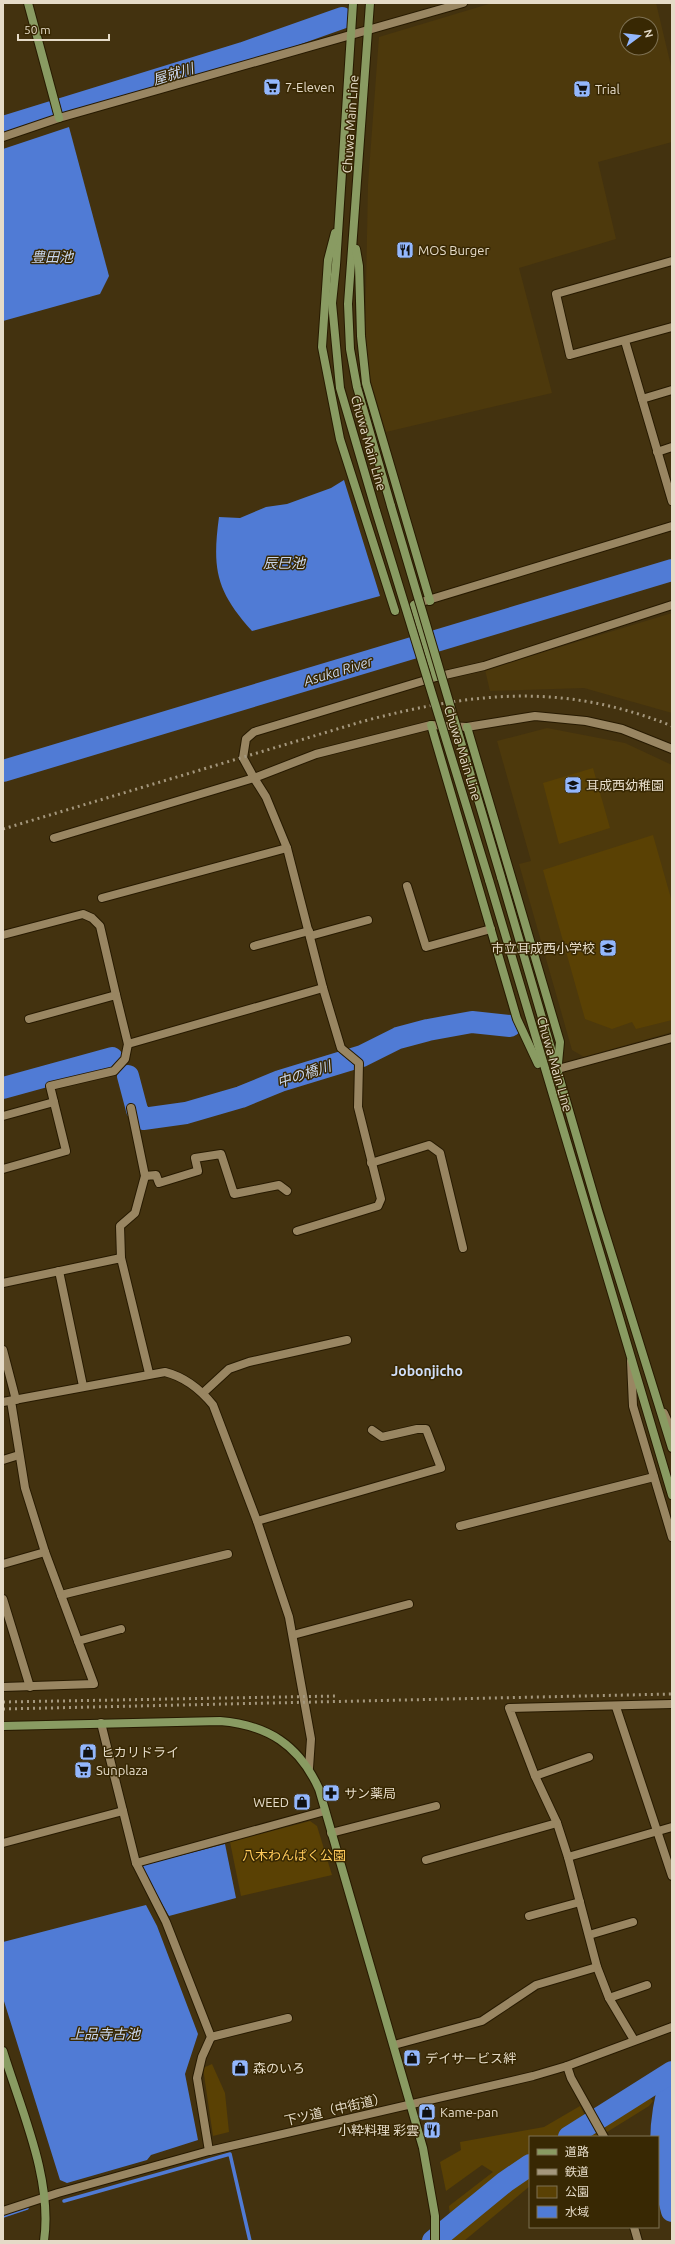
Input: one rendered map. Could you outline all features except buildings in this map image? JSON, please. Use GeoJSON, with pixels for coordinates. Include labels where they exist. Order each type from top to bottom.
{"type":"FeatureCollection","features":[{"type":"Feature","properties":{"kind":"main road"},"geometry":{"type":"LineString","coordinates":[[28,3],[59,118]]}},
{"type":"Feature","properties":{"kind":"main road","name":"Chuwa Main Line"},"geometry":{"type":"LineString","coordinates":[[353,3],[340,209],[332,303],[340,388],[489,880],[550,1090],[672,1495]]}},
{"type":"Feature","properties":{"kind":"main road","name":"Chuwa Main Line"},"geometry":{"type":"LineString","coordinates":[[370,3],[354,240],[348,304],[350,349],[366,425],[558,1069],[598,1210],[672,1448]]}},
{"type":"Feature","properties":{"kind":"main road"},"geometry":{"type":"LineString","coordinates":[[340,209],[328,260],[322,347],[340,439],[395,611]]}},
{"type":"Feature","properties":{"kind":"main road"},"geometry":{"type":"LineString","coordinates":[[354,240],[359,266],[361,336],[366,383],[430,601]]}},
{"type":"Feature","properties":{"kind":"main road"},"geometry":{"type":"LineString","coordinates":[[414,605],[436,677]]}},
{"type":"Feature","properties":{"kind":"main road"},"geometry":{"type":"LineString","coordinates":[[430,725],[517,1019],[550,1090]]}},
{"type":"Feature","properties":{"kind":"main road"},"geometry":{"type":"LineString","coordinates":[[467,727],[560,1042],[558,1069]]}},
{"type":"Feature","properties":{"kind":"main road"},"geometry":{"type":"LineString","coordinates":[[3,1726],[220,1721],[239,1723],[277,1738],[293,1749],[309,1768],[319,1789],[423,2148],[435,2216],[435,2241]]}},
{"type":"Feature","properties":{"kind":"main road"},"geometry":{"type":"LineString","coordinates":[[3,2051],[38,2161],[45,2199],[44,2241]]}},
{"type":"Feature","properties":{"kind":"street"},"geometry":{"type":"LineString","coordinates":[[3,137],[59,118],[463,3]]}},
{"type":"Feature","properties":{"kind":"street"},"geometry":{"type":"LineString","coordinates":[[672,261],[556,294],[570,355],[672,327]]}},
{"type":"Feature","properties":{"kind":"street"},"geometry":{"type":"LineString","coordinates":[[625,341],[672,501]]}},
{"type":"Feature","properties":{"kind":"street"},"geometry":{"type":"LineString","coordinates":[[642,399],[672,390]]}},
{"type":"Feature","properties":{"kind":"street"},"geometry":{"type":"LineString","coordinates":[[657,452],[672,448]]}},
{"type":"Feature","properties":{"kind":"street"},"geometry":{"type":"LineString","coordinates":[[414,605],[672,526]]}},
{"type":"Feature","properties":{"kind":"street"},"geometry":{"type":"LineString","coordinates":[[297,1230],[378,1206],[381,1199],[358,1108],[358,1063],[341,1048],[323,988],[287,848],[266,797],[243,758],[246,739],[254,732],[436,677],[484,666],[672,605]]}},
{"type":"Feature","properties":{"kind":"street"},"geometry":{"type":"LineString","coordinates":[[54,838],[254,778],[316,754],[430,725],[467,727],[535,716],[586,721],[622,730],[672,749]]}},
{"type":"Feature","properties":{"kind":"street"},"geometry":{"type":"LineString","coordinates":[[102,898],[287,848]]}},
{"type":"Feature","properties":{"kind":"street"},"geometry":{"type":"LineString","coordinates":[[407,886],[426,947],[491,929]]}},
{"type":"Feature","properties":{"kind":"street"},"geometry":{"type":"LineString","coordinates":[[3,935],[83,914],[92,918],[100,926],[128,1044],[125,1059],[114,1071],[50,1086],[66,1151],[3,1169]]}},
{"type":"Feature","properties":{"kind":"street"},"geometry":{"type":"LineString","coordinates":[[254,946],[368,920]]}},
{"type":"Feature","properties":{"kind":"street"},"geometry":{"type":"LineString","coordinates":[[128,1044],[323,988]]}},
{"type":"Feature","properties":{"kind":"street"},"geometry":{"type":"LineString","coordinates":[[29,1019],[116,995]]}},
{"type":"Feature","properties":{"kind":"street"},"geometry":{"type":"LineString","coordinates":[[558,1069],[672,1038]]}},
{"type":"Feature","properties":{"kind":"street"},"geometry":{"type":"LineString","coordinates":[[3,1116],[54,1102]]}},
{"type":"Feature","properties":{"kind":"street"},"geometry":{"type":"LineString","coordinates":[[131,1108],[145,1176],[135,1214],[120,1226],[121,1258],[150,1373]]}},
{"type":"Feature","properties":{"kind":"street"},"geometry":{"type":"LineString","coordinates":[[371,1163],[429,1145],[440,1153],[463,1248]]}},
{"type":"Feature","properties":{"kind":"street"},"geometry":{"type":"LineString","coordinates":[[145,1176],[156,1175],[159,1183],[198,1171],[195,1158],[221,1154],[234,1194],[279,1186],[287,1191]]}},
{"type":"Feature","properties":{"kind":"street"},"geometry":{"type":"LineString","coordinates":[[3,1283],[121,1258]]}},
{"type":"Feature","properties":{"kind":"street"},"geometry":{"type":"LineString","coordinates":[[59,1272],[83,1386]]}},
{"type":"Feature","properties":{"kind":"street"},"geometry":{"type":"LineString","coordinates":[[203,1393],[229,1369],[347,1340]]}},
{"type":"Feature","properties":{"kind":"street"},"geometry":{"type":"LineString","coordinates":[[3,1350],[25,1488],[45,1552],[94,1684],[3,1687]]}},
{"type":"Feature","properties":{"kind":"street"},"geometry":{"type":"LineString","coordinates":[[631,1360],[633,1406],[672,1537]]}},
{"type":"Feature","properties":{"kind":"street"},"geometry":{"type":"LineString","coordinates":[[10,1401],[150,1373],[165,1372],[180,1376],[203,1393],[213,1405],[279,1583],[293,1635],[311,1739],[309,1768]]}},
{"type":"Feature","properties":{"kind":"street"},"geometry":{"type":"LineString","coordinates":[[656,1394],[672,1431]]}},
{"type":"Feature","properties":{"kind":"street"},"geometry":{"type":"LineString","coordinates":[[257,1522],[441,1468],[426,1429],[418,1428],[382,1437],[372,1430]]}},
{"type":"Feature","properties":{"kind":"street"},"geometry":{"type":"LineString","coordinates":[[3,1460],[19,1455]]}},
{"type":"Feature","properties":{"kind":"street"},"geometry":{"type":"LineString","coordinates":[[460,1526],[654,1477]]}},
{"type":"Feature","properties":{"kind":"street"},"geometry":{"type":"LineString","coordinates":[[3,1564],[45,1552]]}},
{"type":"Feature","properties":{"kind":"street"},"geometry":{"type":"LineString","coordinates":[[61,1595],[228,1554]]}},
{"type":"Feature","properties":{"kind":"street"},"geometry":{"type":"LineString","coordinates":[[3,1599],[30,1687]]}},
{"type":"Feature","properties":{"kind":"street"},"geometry":{"type":"LineString","coordinates":[[293,1635],[409,1604]]}},
{"type":"Feature","properties":{"kind":"street"},"geometry":{"type":"LineString","coordinates":[[78,1641],[121,1629]]}},
{"type":"Feature","properties":{"kind":"street"},"geometry":{"type":"LineString","coordinates":[[634,2040],[609,1998],[597,1967],[568,1857],[556,1823],[535,1776],[509,1708],[570,1706],[616,1707],[672,1704]]}},
{"type":"Feature","properties":{"kind":"street"},"geometry":{"type":"LineString","coordinates":[[616,1707],[672,1876]]}},
{"type":"Feature","properties":{"kind":"street"},"geometry":{"type":"LineString","coordinates":[[101,1723],[136,1863],[166,1922],[210,2037],[196,2078],[209,2151]]}},
{"type":"Feature","properties":{"kind":"street"},"geometry":{"type":"LineString","coordinates":[[535,1776],[589,1758]]}},
{"type":"Feature","properties":{"kind":"street"},"geometry":{"type":"LineString","coordinates":[[331,1833],[436,1806]]}},
{"type":"Feature","properties":{"kind":"street"},"geometry":{"type":"LineString","coordinates":[[3,1843],[123,1811]]}},
{"type":"Feature","properties":{"kind":"street"},"geometry":{"type":"LineString","coordinates":[[136,1863],[325,1811]]}},
{"type":"Feature","properties":{"kind":"street"},"geometry":{"type":"LineString","coordinates":[[426,1860],[556,1823]]}},
{"type":"Feature","properties":{"kind":"street"},"geometry":{"type":"LineString","coordinates":[[568,1857],[672,1827]]}},
{"type":"Feature","properties":{"kind":"street"},"geometry":{"type":"LineString","coordinates":[[529,1916],[580,1902]]}},
{"type":"Feature","properties":{"kind":"street"},"geometry":{"type":"LineString","coordinates":[[589,1935],[633,1922]]}},
{"type":"Feature","properties":{"kind":"street"},"geometry":{"type":"LineString","coordinates":[[394,2045],[482,2022],[536,1985],[597,1967]]}},
{"type":"Feature","properties":{"kind":"street"},"geometry":{"type":"LineString","coordinates":[[609,1998],[647,1985]]}},
{"type":"Feature","properties":{"kind":"street"},"geometry":{"type":"LineString","coordinates":[[210,2037],[288,2018]]}},
{"type":"Feature","properties":{"kind":"street","name":"下ツ道（中街道）"},"geometry":{"type":"LineString","coordinates":[[3,2211],[45,2199],[58,2193],[209,2151],[490,2087],[567,2066],[672,2027]]}},
{"type":"Feature","properties":{"kind":"street"},"geometry":{"type":"LineString","coordinates":[[567,2066],[586,2107],[603,2136]]}},
{"type":"Feature","properties":{"kind":"street"},"geometry":{"type":"LineString","coordinates":[[634,2228],[638,2241]]}},
{"type":"Feature","properties":{"kind":"shaded area"},"geometry":{"type":"Polygon","coordinates":[[[492,3],[656,3],[672,70],[672,142],[598,162],[616,239],[519,268],[552,393],[386,432],[371,382],[365,341],[368,184],[379,37],[492,3]]]}},
{"type":"Feature","properties":{"kind":"shaded area"},"geometry":{"type":"Polygon","coordinates":[[[672,613],[672,713],[584,688],[490,691],[485,670],[672,613]]]}},
{"type":"Feature","properties":{"kind":"shaded area","name":"市立耳成西小学校"},"geometry":{"type":"Polygon","coordinates":[[[547,728],[625,743],[672,765],[672,1032],[584,1057],[572,1050],[519,864],[531,861],[497,741],[547,728]]]}},
{"type":"Feature","properties":{"kind":"green space"},"geometry":{"type":"Polygon","coordinates":[[[593,768],[610,828],[559,844],[543,783],[593,768]]]}},
{"type":"Feature","properties":{"kind":"green space","name":"市立耳成西小学校"},"geometry":{"type":"Polygon","coordinates":[[[653,835],[672,902],[672,1020],[636,1029],[632,1022],[612,1029],[585,1019],[543,870],[653,835]]]}},
{"type":"Feature","properties":{"kind":"green space","name":"八木わんぱく公園"},"geometry":{"type":"Polygon","coordinates":[[[310,1821],[317,1826],[332,1875],[241,1896],[230,1842],[310,1821]]]}},
{"type":"Feature","properties":{"kind":"green space"},"geometry":{"type":"Polygon","coordinates":[[[212,2064],[225,2093],[229,2132],[213,2136],[203,2068],[212,2064]]]}},
{"type":"Feature","properties":{"kind":"green space"},"geometry":{"type":"Polygon","coordinates":[[[650,2098],[653,2101],[649,2106],[601,2136],[581,2136],[626,2107],[650,2098]]]}},
{"type":"Feature","properties":{"kind":"green space"},"geometry":{"type":"Polygon","coordinates":[[[580,2106],[586,2117],[558,2136],[529,2136],[529,2155],[450,2216],[449,2206],[493,2172],[482,2165],[446,2191],[440,2162],[461,2150],[460,2142],[544,2127],[580,2106]]]}},
{"type":"Feature","properties":{"kind":"green space"},"geometry":{"type":"Polygon","coordinates":[[[529,2170],[529,2187],[464,2241],[449,2241],[449,2234],[468,2217],[529,2170]]]}},
{"type":"Feature","properties":{"kind":"water","name":"豊田池"},"geometry":{"type":"Polygon","coordinates":[[[69,127],[109,276],[100,294],[3,321],[3,149],[69,127]]]}},
{"type":"Feature","properties":{"kind":"water","name":"辰巳池"},"geometry":{"type":"Polygon","coordinates":[[[344,480],[380,596],[252,631],[231,604],[219,578],[216,551],[219,517],[240,518],[266,507],[287,504],[331,488],[344,480]]]}},
{"type":"Feature","properties":{"kind":"water"},"geometry":{"type":"Polygon","coordinates":[[[225,1844],[236,1898],[169,1916],[140,1866],[225,1844]]]}},
{"type":"Feature","properties":{"kind":"water","name":"上品寺古池"},"geometry":{"type":"Polygon","coordinates":[[[146,1905],[157,1926],[198,2034],[185,2074],[198,2140],[151,2155],[147,2160],[67,2183],[60,2180],[3,1998],[3,1942],[146,1905]]]}},
{"type":"Feature","properties":{"kind":"waterway","name":"屋就川"},"geometry":{"type":"LineString","coordinates":[[3,127],[243,53],[342,18]]}},
{"type":"Feature","properties":{"kind":"waterway","name":"Asuka River"},"geometry":{"type":"LineString","coordinates":[[3,771],[672,570]]}},
{"type":"Feature","properties":{"kind":"waterway","name":"中の橋川"},"geometry":{"type":"LineString","coordinates":[[128,1076],[137,1110],[143,1119],[186,1113],[241,1097],[280,1081],[362,1056],[398,1038],[428,1030],[472,1022],[510,1026]]}},
{"type":"Feature","properties":{"kind":"waterway","name":"中の橋川"},"geometry":{"type":"LineString","coordinates":[[3,1088],[112,1058]]}},
{"type":"Feature","properties":{"kind":"waterway"},"geometry":{"type":"LineString","coordinates":[[571,2136],[672,2072]]}},
{"type":"Feature","properties":{"kind":"waterway"},"geometry":{"type":"LineString","coordinates":[[672,2075],[664,2110],[661,2143],[664,2176],[672,2211]]}},
{"type":"Feature","properties":{"kind":"waterway"},"geometry":{"type":"LineString","coordinates":[[64,2201],[230,2154],[250,2241]]}},
{"type":"Feature","properties":{"kind":"waterway"},"geometry":{"type":"LineString","coordinates":[[433,2241],[505,2182],[529,2166]]}},
{"type":"Feature","properties":{"kind":"waterway"},"geometry":{"type":"LineString","coordinates":[[3,2216],[27,2208]]}},
{"type":"Feature","properties":{"kind":"railway"},"geometry":{"type":"LineString","coordinates":[[3,829],[364,721],[443,703],[481,698],[518,696],[555,697],[593,703],[632,712],[672,726]]}},
{"type":"Feature","properties":{"kind":"railway"},"geometry":{"type":"LineString","coordinates":[[3,1709],[672,1694]]}},
{"type":"Feature","properties":{"kind":"railway"},"geometry":{"type":"LineString","coordinates":[[3,1702],[337,1696]]}},
{"type":"Feature","properties":{"kind":"place","name":"7-Eleven"},"geometry":{"type":"Point","coordinates":[272,87]}},
{"type":"Feature","properties":{"kind":"place","name":"Trial"},"geometry":{"type":"Point","coordinates":[582,89]}},
{"type":"Feature","properties":{"kind":"place","name":"MOS Burger"},"geometry":{"type":"Point","coordinates":[405,250]}},
{"type":"Feature","properties":{"kind":"place","name":"耳成西幼稚園"},"geometry":{"type":"Point","coordinates":[573,785]}},
{"type":"Feature","properties":{"kind":"place","name":"市立耳成西小学校"},"geometry":{"type":"Point","coordinates":[608,948]}},
{"type":"Feature","properties":{"kind":"place","name":"ヒカリドライ"},"geometry":{"type":"Point","coordinates":[88,1752]}},
{"type":"Feature","properties":{"kind":"place","name":"Sunplaza"},"geometry":{"type":"Point","coordinates":[83,1770]}},
{"type":"Feature","properties":{"kind":"place","name":"サン薬局"},"geometry":{"type":"Point","coordinates":[331,1793]}},
{"type":"Feature","properties":{"kind":"place","name":"WEED"},"geometry":{"type":"Point","coordinates":[302,1802]}},
{"type":"Feature","properties":{"kind":"place","name":"デイサービス絆"},"geometry":{"type":"Point","coordinates":[412,2058]}},
{"type":"Feature","properties":{"kind":"place","name":"森のいろ"},"geometry":{"type":"Point","coordinates":[240,2068]}},
{"type":"Feature","properties":{"kind":"place","name":"Kame-pan"},"geometry":{"type":"Point","coordinates":[427,2112]}},
{"type":"Feature","properties":{"kind":"place","name":"小粋料理 彩雲"},"geometry":{"type":"Point","coordinates":[432,2130]}},
{"type":"Feature","properties":{"kind":"district","name":"Jobonjicho"},"geometry":{"type":"Point","coordinates":[427,1371]}}]}
